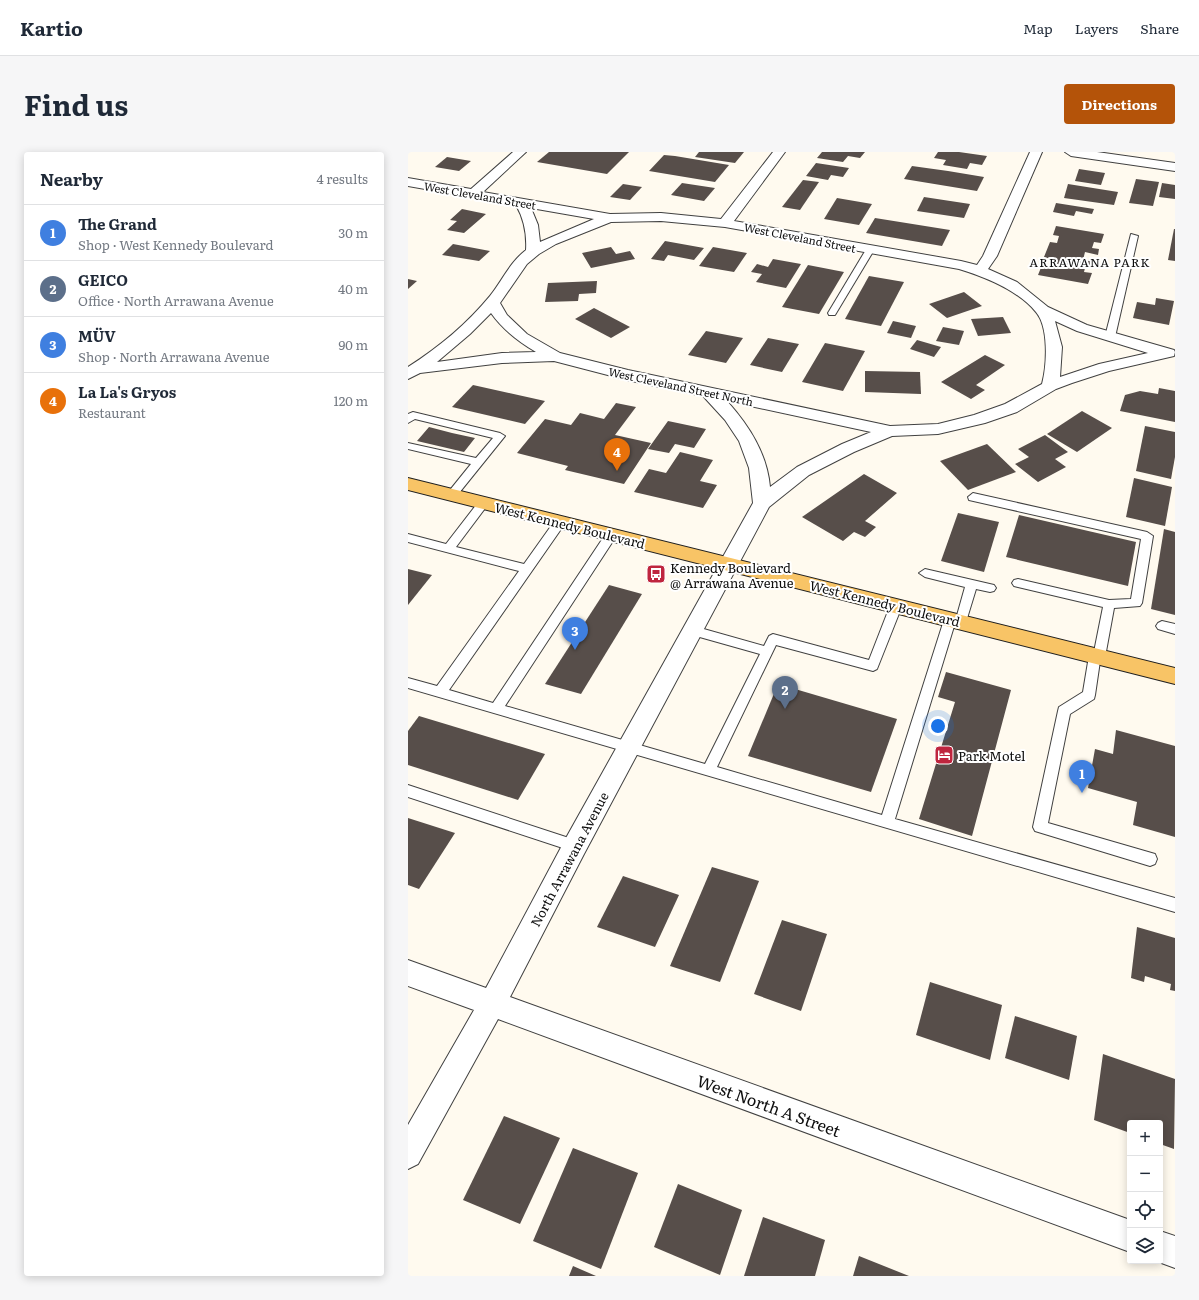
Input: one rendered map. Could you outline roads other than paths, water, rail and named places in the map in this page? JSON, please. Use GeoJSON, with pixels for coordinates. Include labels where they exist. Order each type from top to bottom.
{"type":"FeatureCollection","features":[{"type":"Feature","properties":{"kind":"main road","name":"West Kennedy Boulevard"},"geometry":{"type":"LineString","coordinates":[[408,484],[1175,676]]}},
{"type":"Feature","properties":{"kind":"street"},"geometry":{"type":"LineString","coordinates":[[474,193],[520,152]]}},
{"type":"Feature","properties":{"kind":"street"},"geometry":{"type":"LineString","coordinates":[[725,224],[779,152]]}},
{"type":"Feature","properties":{"kind":"street"},"geometry":{"type":"LineString","coordinates":[[980,271],[990,256],[1036,152]]}},
{"type":"Feature","properties":{"kind":"street"},"geometry":{"type":"LineString","coordinates":[[1071,152],[1175,167]]}},
{"type":"Feature","properties":{"kind":"street","name":"West Cleveland Street"},"geometry":{"type":"LineString","coordinates":[[408,182],[610,218],[661,217],[725,224],[960,265],[980,271],[1012,285],[1043,310],[1082,328],[1171,354]]}},
{"type":"Feature","properties":{"kind":"street"},"geometry":{"type":"LineString","coordinates":[[520,201],[525,208],[531,224],[533,252]]}},
{"type":"Feature","properties":{"kind":"street"},"geometry":{"type":"LineString","coordinates":[[412,371],[456,337],[492,303],[520,266],[533,252],[571,233],[610,218]]}},
{"type":"Feature","properties":{"kind":"street","name":"West Cleveland Street North"},"geometry":{"type":"LineString","coordinates":[[492,303],[502,318],[522,337],[554,356],[627,375],[890,431]]}},
{"type":"Feature","properties":{"kind":"street"},"geometry":{"type":"LineString","coordinates":[[1043,310],[1052,332],[1056,356],[1050,386]]}},
{"type":"Feature","properties":{"kind":"street"},"geometry":{"type":"LineString","coordinates":[[762,503],[803,471],[848,448],[890,431],[938,429],[979,419],[1011,408],[1050,386],[1105,367],[1171,354]]}},
{"type":"Feature","properties":{"kind":"street"},"geometry":{"type":"LineString","coordinates":[[412,371],[495,359],[554,356]]}},
{"type":"Feature","properties":{"kind":"street"},"geometry":{"type":"LineString","coordinates":[[707,391],[730,414],[749,442],[757,459],[762,479],[762,503]]}},
{"type":"Feature","properties":{"kind":"street","name":"North Arrawana Avenue"},"geometry":{"type":"LineString","coordinates":[[408,1154],[492,1004],[575,846],[762,503]]}},
{"type":"Feature","properties":{"kind":"street","name":"West North A Street"},"geometry":{"type":"LineString","coordinates":[[408,973],[1127,1235]]}},
{"type":"Feature","properties":{"kind":"street"},"geometry":{"type":"LineString","coordinates":[[1163,1248],[1175,1252]]}},
{"type":"Feature","properties":{"kind":"lane"},"geometry":{"type":"LineString","coordinates":[[1110,337],[1134,236]]}},
{"type":"Feature","properties":{"kind":"lane"},"geometry":{"type":"LineString","coordinates":[[832,313],[870,250]]}},
{"type":"Feature","properties":{"kind":"lane"},"geometry":{"type":"LineString","coordinates":[[410,416],[439,426],[471,433],[500,436],[451,495]]}},
{"type":"Feature","properties":{"kind":"lane"},"geometry":{"type":"LineString","coordinates":[[408,446],[421,446],[438,449],[478,462]]}},
{"type":"Feature","properties":{"kind":"lane"},"geometry":{"type":"LineString","coordinates":[[973,497],[1147,536],[1136,603],[1109,604],[1018,584]]}},
{"type":"Feature","properties":{"kind":"lane"},"geometry":{"type":"LineString","coordinates":[[448,549],[484,503]]}},
{"type":"Feature","properties":{"kind":"lane"},"geometry":{"type":"LineString","coordinates":[[440,692],[560,522]]}},
{"type":"Feature","properties":{"kind":"lane"},"geometry":{"type":"LineString","coordinates":[[496,709],[611,535]]}},
{"type":"Feature","properties":{"kind":"lane"},"geometry":{"type":"LineString","coordinates":[[408,538],[526,569]]}},
{"type":"Feature","properties":{"kind":"lane"},"geometry":{"type":"LineString","coordinates":[[925,572],[990,588]]}},
{"type":"Feature","properties":{"kind":"lane"},"geometry":{"type":"LineString","coordinates":[[887,823],[955,621],[972,584]]}},
{"type":"Feature","properties":{"kind":"lane"},"geometry":{"type":"LineString","coordinates":[[1109,604],[1088,695],[1064,711],[1040,828],[1150,859]]}},
{"type":"Feature","properties":{"kind":"lane"},"geometry":{"type":"LineString","coordinates":[[709,770],[772,639],[873,666],[896,606]]}},
{"type":"Feature","properties":{"kind":"lane"},"geometry":{"type":"LineString","coordinates":[[1162,626],[1175,629]]}},
{"type":"Feature","properties":{"kind":"lane"},"geometry":{"type":"LineString","coordinates":[[693,631],[766,652]]}},
{"type":"Feature","properties":{"kind":"lane"},"geometry":{"type":"LineString","coordinates":[[408,682],[628,748],[709,770],[887,823],[1175,905]]}},
{"type":"Feature","properties":{"kind":"lane"},"geometry":{"type":"LineString","coordinates":[[408,791],[575,846]]}},
{"type":"Feature","properties":{"kind":"place","name":"La La's Gryos"},"geometry":{"type":"Point","coordinates":[617,471]}},
{"type":"Feature","properties":{"kind":"place","name":"Kennedy Boulevard @ Arrawana Avenue"},"geometry":{"type":"Point","coordinates":[656,574]}},
{"type":"Feature","properties":{"kind":"place","name":"MÜV"},"geometry":{"type":"Point","coordinates":[575,650]}},
{"type":"Feature","properties":{"kind":"place","name":"GEICO"},"geometry":{"type":"Point","coordinates":[785,709]}},
{"type":"Feature","properties":{"kind":"place","name":"Park Motel"},"geometry":{"type":"Point","coordinates":[944,755]}},
{"type":"Feature","properties":{"kind":"place","name":"The Grand"},"geometry":{"type":"Point","coordinates":[1082,793]}},
{"type":"Feature","properties":{"kind":"district","name":"ARRAWANA PARK"},"geometry":{"type":"Point","coordinates":[1090,262]}}]}
